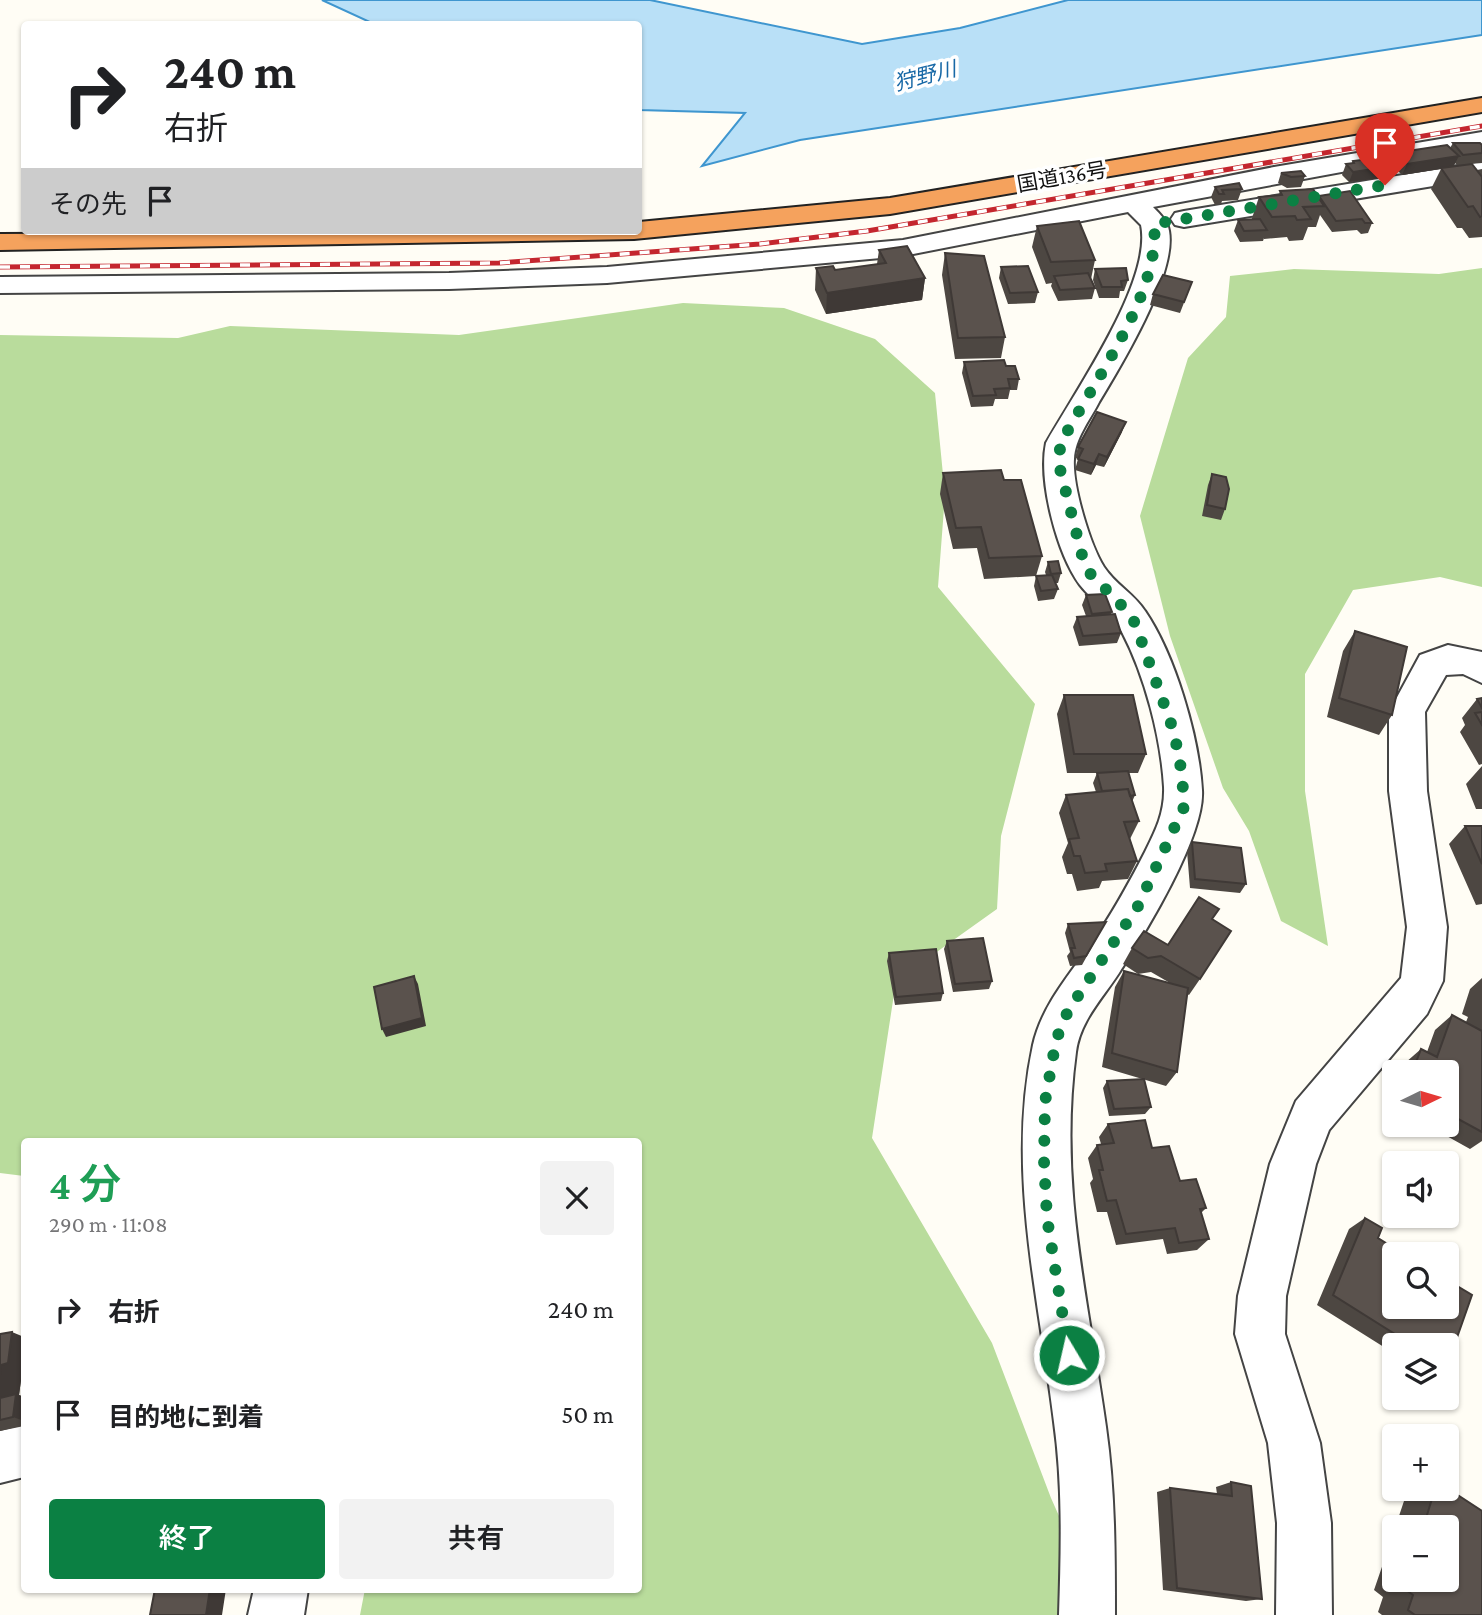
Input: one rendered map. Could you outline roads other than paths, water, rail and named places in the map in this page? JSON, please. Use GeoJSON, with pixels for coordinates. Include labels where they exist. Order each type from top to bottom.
{"type":"FeatureCollection","features":[{"type":"Feature","properties":{"kind":"highway","name":"国道136号"},"geometry":{"type":"LineString","coordinates":[[642,230],[890,206],[1482,104]]}},
{"type":"Feature","properties":{"kind":"highway"},"geometry":{"type":"LineString","coordinates":[[0,242],[403,235]]}},
{"type":"Feature","properties":{"kind":"street"},"geometry":{"type":"LineString","coordinates":[[1144,214],[1482,139]]}},
{"type":"Feature","properties":{"kind":"street"},"geometry":{"type":"LineString","coordinates":[[0,285],[449,281],[607,275],[903,248],[1482,170]]}},
{"type":"Feature","properties":{"kind":"street"},"geometry":{"type":"LineString","coordinates":[[1087,1615],[1088,1510],[1080,1424],[1047,1218],[1045,1102],[1056,1040],[1068,1011],[1138,906],[1184,807],[1182,774],[1174,732],[1149,658],[1135,623],[1118,601],[1091,575],[1082,555],[1058,461],[1061,443],[1149,279],[1156,247],[1144,214]]}},
{"type":"Feature","properties":{"kind":"street"},"geometry":{"type":"LineString","coordinates":[[1304,1615],[1304,1523],[1294,1443],[1260,1334],[1262,1296],[1270,1250],[1293,1164],[1312,1116],[1412,1000],[1422,981],[1427,927],[1408,791],[1407,712],[1433,665],[1448,659],[1471,662],[1482,669]]}},
{"type":"Feature","properties":{"kind":"street"},"geometry":{"type":"LineString","coordinates":[[0,1457],[21,1452]]}},
{"type":"Feature","properties":{"kind":"street"},"geometry":{"type":"LineString","coordinates":[[276,1615],[280,1593]]}},
{"type":"Feature","properties":{"kind":"water","name":"狩野川"},"geometry":{"type":"Polygon","coordinates":[[[322,0],[650,0],[862,44],[960,28],[1068,0],[1482,0],[1482,35],[800,140],[702,166],[745,113],[642,110],[642,21],[368,21],[322,0]]]}},
{"type":"Feature","properties":{"kind":"railway"},"geometry":{"type":"LineString","coordinates":[[0,267],[499,263],[760,244],[867,231],[1482,126]]}}]}
